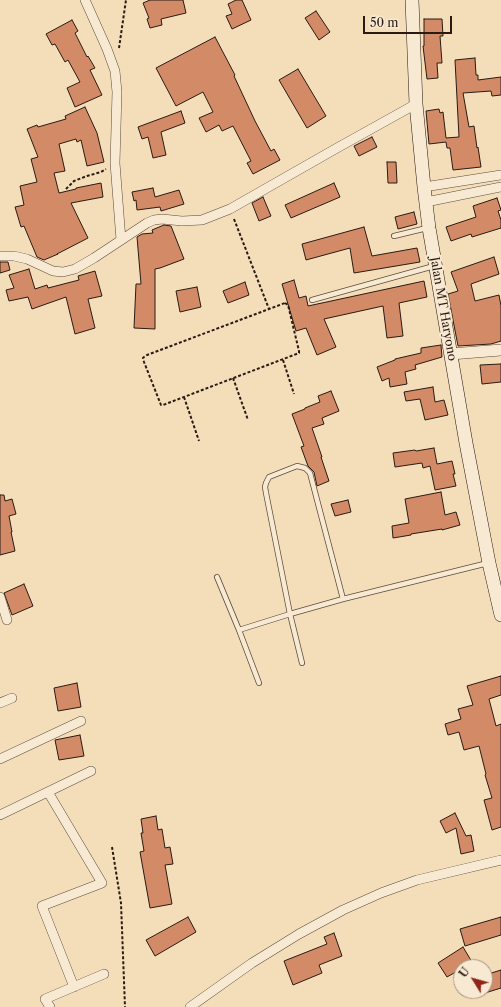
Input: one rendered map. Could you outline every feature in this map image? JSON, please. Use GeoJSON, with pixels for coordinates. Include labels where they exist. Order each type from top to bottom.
{"type":"FeatureCollection","features":[{"type":"Feature","properties":{"kind":"main road","name":"Jalan MT Haryono"},"geometry":{"type":"LineString","coordinates":[[412,0],[416,104],[424,187],[435,265],[466,443],[490,563],[499,594],[501,615]]}},
{"type":"Feature","properties":{"kind":"street"},"geometry":{"type":"LineString","coordinates":[[85,0],[107,49],[115,72],[117,92],[115,163],[121,240]]}},
{"type":"Feature","properties":{"kind":"street"},"geometry":{"type":"LineString","coordinates":[[0,256],[14,256],[27,259],[53,271],[63,272],[75,269],[154,220],[202,220],[230,209],[416,104]]}},
{"type":"Feature","properties":{"kind":"street"},"geometry":{"type":"LineString","coordinates":[[424,187],[501,175]]}},
{"type":"Feature","properties":{"kind":"street"},"geometry":{"type":"LineString","coordinates":[[426,202],[501,187]]}},
{"type":"Feature","properties":{"kind":"street"},"geometry":{"type":"LineString","coordinates":[[451,354],[501,350]]}},
{"type":"Feature","properties":{"kind":"street"},"geometry":{"type":"LineString","coordinates":[[0,597],[7,620]]}},
{"type":"Feature","properties":{"kind":"street"},"geometry":{"type":"LineString","coordinates":[[0,703],[12,698]]}},
{"type":"Feature","properties":{"kind":"street"},"geometry":{"type":"LineString","coordinates":[[0,759],[80,721]]}},
{"type":"Feature","properties":{"kind":"street"},"geometry":{"type":"LineString","coordinates":[[0,815],[92,771]]}},
{"type":"Feature","properties":{"kind":"street"},"geometry":{"type":"LineString","coordinates":[[48,792],[102,883],[42,906],[74,987]]}},
{"type":"Feature","properties":{"kind":"street"},"geometry":{"type":"LineString","coordinates":[[190,1007],[252,963],[299,934],[343,910],[381,893],[417,880],[501,860]]}},
{"type":"Feature","properties":{"kind":"street"},"geometry":{"type":"LineString","coordinates":[[50,1007],[45,999],[104,974]]}},
{"type":"Feature","properties":{"kind":"lane"},"geometry":{"type":"LineString","coordinates":[[394,236],[430,228]]}},
{"type":"Feature","properties":{"kind":"lane"},"geometry":{"type":"LineString","coordinates":[[312,300],[435,265]]}},
{"type":"Feature","properties":{"kind":"lane"},"geometry":{"type":"LineString","coordinates":[[302,663],[290,614],[265,487],[269,477],[297,466],[305,468],[310,473],[343,599]]}},
{"type":"Feature","properties":{"kind":"lane"},"geometry":{"type":"LineString","coordinates":[[239,630],[343,599],[490,563]]}},
{"type":"Feature","properties":{"kind":"lane"},"geometry":{"type":"LineString","coordinates":[[217,577],[259,683]]}},
{"type":"Feature","properties":{"kind":"path"},"geometry":{"type":"LineString","coordinates":[[118,50],[126,0]]}},
{"type":"Feature","properties":{"kind":"path"},"geometry":{"type":"LineString","coordinates":[[66,189],[74,181],[102,172],[115,163]]}},
{"type":"Feature","properties":{"kind":"path"},"geometry":{"type":"LineString","coordinates":[[230,209],[269,309]]}},
{"type":"Feature","properties":{"kind":"path"},"geometry":{"type":"LineString","coordinates":[[285,303],[288,305],[299,353],[282,360],[161,405],[143,358],[147,355],[285,303]]}},
{"type":"Feature","properties":{"kind":"path"},"geometry":{"type":"LineString","coordinates":[[282,360],[294,394]]}},
{"type":"Feature","properties":{"kind":"path"},"geometry":{"type":"LineString","coordinates":[[233,378],[248,420]]}},
{"type":"Feature","properties":{"kind":"path"},"geometry":{"type":"LineString","coordinates":[[184,397],[199,441]]}},
{"type":"Feature","properties":{"kind":"path"},"geometry":{"type":"LineString","coordinates":[[112,847],[121,903],[125,1007]]}},
{"type":"Feature","properties":{"kind":"building"},"geometry":{"type":"Polygon","coordinates":[[[150,0],[183,0],[186,13],[161,19],[162,25],[150,28],[147,19],[149,18],[143,3],[150,0]]]}},
{"type":"Feature","properties":{"kind":"building"},"geometry":{"type":"Polygon","coordinates":[[[236,0],[242,0],[251,20],[232,29],[226,16],[232,14],[228,4],[236,0]]]}},
{"type":"Feature","properties":{"kind":"building"},"geometry":{"type":"Polygon","coordinates":[[[316,11],[330,32],[319,40],[305,18],[316,11]]]}},
{"type":"Feature","properties":{"kind":"building"},"geometry":{"type":"Polygon","coordinates":[[[424,19],[442,19],[443,36],[440,36],[442,63],[437,63],[438,78],[427,79],[423,46],[424,19]]]}},
{"type":"Feature","properties":{"kind":"building"},"geometry":{"type":"Polygon","coordinates":[[[72,20],[78,31],[75,33],[87,57],[88,56],[95,68],[90,70],[102,95],[75,107],[67,88],[80,82],[68,60],[65,62],[55,44],[52,45],[46,34],[72,20]]]}},
{"type":"Feature","properties":{"kind":"building"},"geometry":{"type":"Polygon","coordinates":[[[215,37],[235,75],[234,76],[255,121],[271,151],[274,149],[280,160],[253,174],[247,163],[251,161],[233,126],[222,131],[219,125],[206,132],[199,118],[213,112],[203,92],[176,106],[156,68],[215,37]]]}},
{"type":"Feature","properties":{"kind":"building"},"geometry":{"type":"Polygon","coordinates":[[[475,58],[476,75],[478,75],[478,80],[501,77],[501,95],[492,96],[491,91],[463,93],[469,127],[474,126],[481,167],[453,170],[450,148],[447,148],[446,142],[429,144],[426,111],[439,109],[440,113],[443,112],[446,138],[459,137],[455,60],[475,58]]]}},
{"type":"Feature","properties":{"kind":"building"},"geometry":{"type":"Polygon","coordinates":[[[298,69],[326,116],[307,128],[279,80],[298,69]]]}},
{"type":"Feature","properties":{"kind":"building"},"geometry":{"type":"Polygon","coordinates":[[[85,107],[97,133],[104,162],[87,166],[81,140],[77,142],[76,139],[59,144],[65,171],[54,173],[59,193],[101,183],[103,197],[71,203],[88,238],[44,260],[37,257],[24,226],[21,227],[15,207],[24,205],[20,186],[37,182],[31,159],[38,157],[27,129],[37,125],[38,127],[66,119],[65,116],[85,107]]]}},
{"type":"Feature","properties":{"kind":"building"},"geometry":{"type":"Polygon","coordinates":[[[181,111],[185,123],[161,132],[166,155],[153,158],[148,137],[142,139],[138,127],[181,111]]]}},
{"type":"Feature","properties":{"kind":"building"},"geometry":{"type":"Polygon","coordinates":[[[372,137],[377,147],[359,156],[354,146],[372,137]]]}},
{"type":"Feature","properties":{"kind":"building"},"geometry":{"type":"Polygon","coordinates":[[[387,162],[396,162],[397,183],[388,183],[387,162]]]}},
{"type":"Feature","properties":{"kind":"building"},"geometry":{"type":"Polygon","coordinates":[[[334,183],[340,197],[291,218],[285,205],[334,183]]]}},
{"type":"Feature","properties":{"kind":"building"},"geometry":{"type":"Polygon","coordinates":[[[153,188],[155,197],[179,190],[184,204],[161,211],[160,207],[137,210],[136,200],[134,201],[132,192],[153,188]]]}},
{"type":"Feature","properties":{"kind":"building"},"geometry":{"type":"Polygon","coordinates":[[[263,197],[271,216],[259,221],[252,203],[263,197]]]}},
{"type":"Feature","properties":{"kind":"building"},"geometry":{"type":"Polygon","coordinates":[[[497,198],[501,210],[498,211],[501,220],[501,228],[472,237],[471,234],[451,241],[446,227],[476,217],[473,206],[497,198]]]}},
{"type":"Feature","properties":{"kind":"building"},"geometry":{"type":"Polygon","coordinates":[[[414,212],[417,224],[398,229],[395,217],[414,212]]]}},
{"type":"Feature","properties":{"kind":"building"},"geometry":{"type":"Polygon","coordinates":[[[164,225],[171,226],[184,259],[155,269],[155,329],[134,328],[136,284],[141,284],[137,237],[142,234],[153,233],[152,230],[164,225]]]}},
{"type":"Feature","properties":{"kind":"building"},"geometry":{"type":"Polygon","coordinates":[[[364,227],[372,256],[417,248],[420,262],[354,273],[350,248],[306,260],[302,244],[364,227]]]}},
{"type":"Feature","properties":{"kind":"building"},"geometry":{"type":"Polygon","coordinates":[[[494,257],[499,274],[471,284],[475,301],[499,295],[501,306],[501,341],[491,344],[458,346],[448,294],[458,291],[451,272],[494,257]]]}},
{"type":"Feature","properties":{"kind":"building"},"geometry":{"type":"Polygon","coordinates":[[[0,262],[8,262],[10,270],[0,273],[0,262]]]}},
{"type":"Feature","properties":{"kind":"building"},"geometry":{"type":"Polygon","coordinates":[[[29,269],[35,289],[47,285],[48,288],[79,280],[78,276],[95,271],[102,296],[88,299],[95,328],[75,334],[66,297],[32,309],[28,297],[9,301],[6,290],[14,288],[9,275],[29,269]]]}},
{"type":"Feature","properties":{"kind":"building"},"geometry":{"type":"Polygon","coordinates":[[[294,280],[299,298],[306,296],[308,306],[424,281],[427,297],[399,303],[403,336],[387,338],[383,306],[324,319],[336,347],[317,355],[306,328],[296,331],[282,284],[294,280]]]}},
{"type":"Feature","properties":{"kind":"building"},"geometry":{"type":"Polygon","coordinates":[[[245,282],[249,295],[228,303],[223,291],[245,282]]]}},
{"type":"Feature","properties":{"kind":"building"},"geometry":{"type":"Polygon","coordinates":[[[197,287],[201,307],[180,312],[176,291],[197,287]]]}},
{"type":"Feature","properties":{"kind":"building"},"geometry":{"type":"Polygon","coordinates":[[[441,345],[442,357],[415,365],[416,369],[405,372],[407,384],[390,387],[389,378],[382,381],[377,367],[395,359],[421,353],[421,348],[441,345]]]}},
{"type":"Feature","properties":{"kind":"building"},"geometry":{"type":"Polygon","coordinates":[[[501,364],[501,382],[482,384],[480,365],[501,364]]]}},
{"type":"Feature","properties":{"kind":"building"},"geometry":{"type":"Polygon","coordinates":[[[433,387],[435,402],[444,400],[448,415],[425,420],[420,399],[406,401],[404,392],[433,387]]]}},
{"type":"Feature","properties":{"kind":"building"},"geometry":{"type":"Polygon","coordinates":[[[331,391],[339,411],[322,418],[324,424],[312,428],[329,481],[317,486],[314,472],[308,466],[301,447],[304,446],[292,414],[320,402],[318,396],[331,391]]]}},
{"type":"Feature","properties":{"kind":"building"},"geometry":{"type":"Polygon","coordinates":[[[434,448],[437,464],[452,461],[456,486],[435,490],[430,466],[423,468],[422,463],[395,467],[393,453],[434,448]]]}},
{"type":"Feature","properties":{"kind":"building"},"geometry":{"type":"Polygon","coordinates":[[[441,492],[445,515],[456,512],[460,525],[442,530],[393,538],[392,526],[409,523],[405,499],[441,492]]]}},
{"type":"Feature","properties":{"kind":"building"},"geometry":{"type":"Polygon","coordinates":[[[0,495],[4,495],[5,501],[12,499],[16,514],[9,516],[15,551],[0,555],[0,495]]]}},
{"type":"Feature","properties":{"kind":"building"},"geometry":{"type":"Polygon","coordinates":[[[348,500],[351,512],[335,516],[331,504],[348,500]]]}},
{"type":"Feature","properties":{"kind":"building"},"geometry":{"type":"Polygon","coordinates":[[[24,584],[33,606],[12,615],[4,593],[24,584]]]}},
{"type":"Feature","properties":{"kind":"building"},"geometry":{"type":"Polygon","coordinates":[[[501,676],[501,695],[489,699],[496,726],[501,724],[501,827],[492,830],[484,800],[492,798],[485,775],[479,746],[464,750],[459,732],[448,735],[445,724],[461,719],[458,709],[473,705],[467,686],[501,676]]]}},
{"type":"Feature","properties":{"kind":"building"},"geometry":{"type":"Polygon","coordinates":[[[77,683],[81,707],[58,711],[54,688],[77,683]]]}},
{"type":"Feature","properties":{"kind":"building"},"geometry":{"type":"Polygon","coordinates":[[[80,735],[84,756],[59,760],[55,740],[80,735]]]}},
{"type":"Feature","properties":{"kind":"building"},"geometry":{"type":"Polygon","coordinates":[[[455,813],[466,836],[471,835],[474,851],[461,854],[456,828],[446,833],[440,821],[455,813]]]}},
{"type":"Feature","properties":{"kind":"building"},"geometry":{"type":"Polygon","coordinates":[[[156,816],[158,830],[162,829],[165,848],[170,847],[173,864],[165,865],[172,904],[150,908],[140,852],[144,851],[141,833],[143,833],[141,819],[156,816]]]}},
{"type":"Feature","properties":{"kind":"building"},"geometry":{"type":"Polygon","coordinates":[[[188,917],[196,932],[155,956],[146,940],[188,917]]]}},
{"type":"Feature","properties":{"kind":"building"},"geometry":{"type":"Polygon","coordinates":[[[501,917],[501,935],[465,946],[460,929],[501,917]]]}},
{"type":"Feature","properties":{"kind":"building"},"geometry":{"type":"Polygon","coordinates":[[[334,933],[342,956],[319,965],[322,973],[293,985],[284,961],[327,944],[324,937],[334,933]]]}},
{"type":"Feature","properties":{"kind":"building"},"geometry":{"type":"Polygon","coordinates":[[[463,947],[470,959],[453,959],[453,974],[447,977],[438,963],[463,947]]]}},
{"type":"Feature","properties":{"kind":"building"},"geometry":{"type":"Polygon","coordinates":[[[501,970],[501,988],[493,990],[493,972],[501,970]]]}}]}
